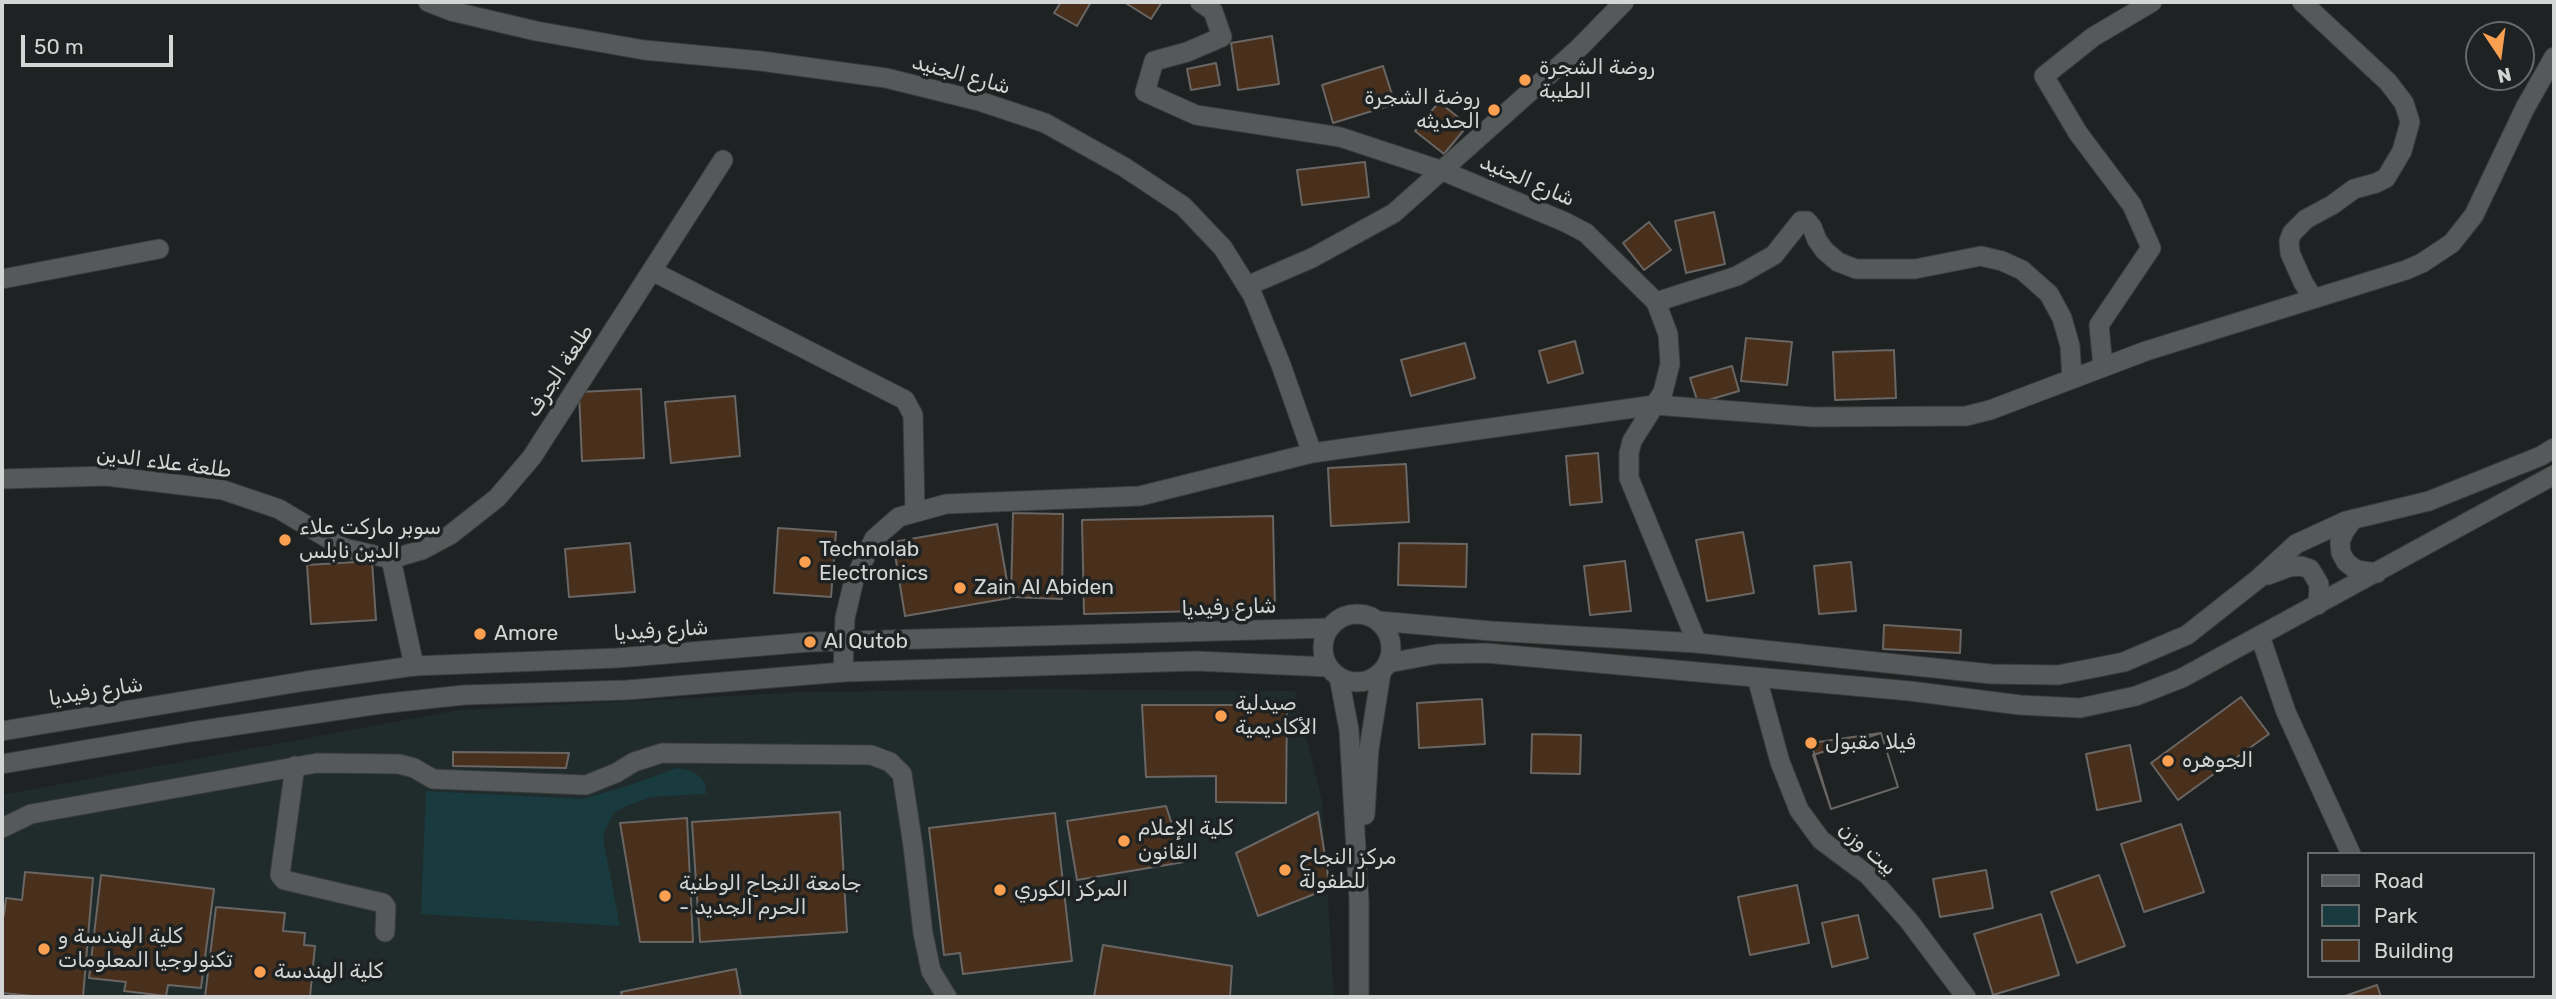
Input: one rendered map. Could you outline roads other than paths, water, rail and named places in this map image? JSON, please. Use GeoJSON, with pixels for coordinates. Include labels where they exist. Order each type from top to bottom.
{"type":"FeatureCollection","features":[{"type":"Feature","properties":{"kind":"street","name":"شارع الجنيد"},"geometry":{"type":"LineString","coordinates":[[428,2],[451,11],[536,31],[644,50],[761,61],[886,78],[979,101],[1045,123],[1124,167],[1183,206],[1223,248],[1247,286],[1281,365],[1311,453]]}},
{"type":"Feature","properties":{"kind":"street","name":"شارع الجنيد"},"geometry":{"type":"LineString","coordinates":[[1200,2],[1213,10],[1222,37],[1188,52],[1154,61],[1145,92],[1196,115],[1340,137],[1443,171],[1586,233],[1656,302],[1664,320],[1671,349],[1668,378],[1655,405],[1632,441],[1629,478],[1698,643]]}},
{"type":"Feature","properties":{"kind":"street"},"geometry":{"type":"LineString","coordinates":[[1247,286],[1312,258],[1394,213],[1579,48],[1624,2]]}},
{"type":"Feature","properties":{"kind":"street"},"geometry":{"type":"LineString","coordinates":[[2103,367],[2099,325],[2151,248],[2132,205],[2078,133],[2044,76],[2093,37],[2152,2]]}},
{"type":"Feature","properties":{"kind":"street"},"geometry":{"type":"LineString","coordinates":[[2302,2],[2388,82],[2404,103],[2410,122],[2402,151],[2386,178],[2354,189],[2306,219],[2292,233],[2288,241],[2290,253],[2302,282],[2313,298]]}},
{"type":"Feature","properties":{"kind":"street"},"geometry":{"type":"LineString","coordinates":[[843,672],[845,618],[854,580],[874,539],[899,517],[946,504],[1140,496],[1311,453],[1655,405],[1813,416],[1966,416],[1990,410],[2146,351],[2406,270],[2452,243],[2464,230],[2481,203],[2525,107],[2554,57]]}},
{"type":"Feature","properties":{"kind":"street","name":"طلعة الجرف"},"geometry":{"type":"LineString","coordinates":[[391,559],[422,550],[450,536],[496,498],[532,457],[723,160]]}},
{"type":"Feature","properties":{"kind":"street"},"geometry":{"type":"LineString","coordinates":[[1656,302],[1737,276],[1774,255],[1801,221],[1807,221],[1825,251],[1856,270],[1915,269],[1981,256],[2022,270],[2049,294],[2062,317],[2070,346],[2072,379]]}},
{"type":"Feature","properties":{"kind":"street"},"geometry":{"type":"LineString","coordinates":[[2,279],[159,249]]}},
{"type":"Feature","properties":{"kind":"street"},"geometry":{"type":"LineString","coordinates":[[652,271],[905,400],[912,415],[915,513]]}},
{"type":"Feature","properties":{"kind":"street"},"geometry":{"type":"LineString","coordinates":[[1360,997],[1359,900],[1349,730],[1333,672],[1322,649],[1329,628],[1347,615],[1369,616],[1379,621],[1491,631],[1698,643],[1991,674],[2057,676],[2124,662],[2187,635],[2259,579],[2296,544],[2353,519],[2428,501],[2541,456],[2554,448]]}},
{"type":"Feature","properties":{"kind":"street"},"geometry":{"type":"LineString","coordinates":[[2,764],[190,732],[380,704],[464,695],[627,690],[843,672],[1196,661],[1333,672],[1361,682],[1372,679],[1385,668],[1437,654],[1486,653],[1910,691],[2021,705],[2080,708],[2136,696],[2182,678],[2554,475]]}},
{"type":"Feature","properties":{"kind":"street","name":"طلعة علاء الدين"},"geometry":{"type":"LineString","coordinates":[[2,479],[106,476],[223,489],[279,509],[344,548],[391,559]]}},
{"type":"Feature","properties":{"kind":"street"},"geometry":{"type":"LineString","coordinates":[[2353,519],[2340,542],[2341,553],[2346,562],[2356,570],[2378,573]]}},
{"type":"Feature","properties":{"kind":"street"},"geometry":{"type":"LineString","coordinates":[[391,559],[414,667]]}},
{"type":"Feature","properties":{"kind":"street"},"geometry":{"type":"LineString","coordinates":[[2259,579],[2289,567],[2301,566],[2310,569],[2319,584],[2318,605]]}},
{"type":"Feature","properties":{"kind":"street"},"geometry":{"type":"LineString","coordinates":[[1359,900],[1369,749],[1385,668],[1391,653],[1387,630],[1379,621]]}},
{"type":"Feature","properties":{"kind":"street","name":"شارع رفيديا"},"geometry":{"type":"LineString","coordinates":[[2,731],[414,667],[617,658],[843,641],[1329,628]]}},
{"type":"Feature","properties":{"kind":"street"},"geometry":{"type":"LineString","coordinates":[[2260,636],[2286,712],[2350,852]]}},
{"type":"Feature","properties":{"kind":"street","name":"بيت وزن"},"geometry":{"type":"LineString","coordinates":[[1757,678],[1780,762],[1799,810],[1821,840],[1868,875],[1909,920],[1966,997]]}},
{"type":"Feature","properties":{"kind":"street"},"geometry":{"type":"LineString","coordinates":[[2,828],[31,814],[317,763],[374,762],[414,768],[433,779],[586,785],[634,762],[662,753],[871,755],[898,768],[902,774],[925,946],[931,971],[947,997]]}},
{"type":"Feature","properties":{"kind":"street"},"geometry":{"type":"LineString","coordinates":[[295,766],[280,875],[284,880],[383,903],[386,909],[385,932]]}},
{"type":"Feature","properties":{"kind":"place","name":"روضة الشجرة الطيبة"},"geometry":{"type":"Point","coordinates":[1525,80]}},
{"type":"Feature","properties":{"kind":"place","name":"روضة الشجرة الحديثه"},"geometry":{"type":"Point","coordinates":[1494,110]}},
{"type":"Feature","properties":{"kind":"place","name":"سوبر ماركت علاء الدين نابلس"},"geometry":{"type":"Point","coordinates":[285,540]}},
{"type":"Feature","properties":{"kind":"place","name":"Technolab Electronics"},"geometry":{"type":"Point","coordinates":[805,562]}},
{"type":"Feature","properties":{"kind":"place","name":"Zain Al Abiden"},"geometry":{"type":"Point","coordinates":[960,588]}},
{"type":"Feature","properties":{"kind":"place","name":"Amore"},"geometry":{"type":"Point","coordinates":[480,634]}},
{"type":"Feature","properties":{"kind":"place","name":"Al Qutob"},"geometry":{"type":"Point","coordinates":[810,642]}},
{"type":"Feature","properties":{"kind":"place","name":"صيدلية الأكاديمية"},"geometry":{"type":"Point","coordinates":[1221,716]}},
{"type":"Feature","properties":{"kind":"place","name":"فيلا مقبول"},"geometry":{"type":"Point","coordinates":[1811,743]}},
{"type":"Feature","properties":{"kind":"place","name":"الجوهره"},"geometry":{"type":"Point","coordinates":[2168,761]}},
{"type":"Feature","properties":{"kind":"place","name":"كلية الإعلام القانون"},"geometry":{"type":"Point","coordinates":[1124,841]}},
{"type":"Feature","properties":{"kind":"place","name":"مركز النجاح للطفولة"},"geometry":{"type":"Point","coordinates":[1285,870]}},
{"type":"Feature","properties":{"kind":"place","name":"المركز الكوري"},"geometry":{"type":"Point","coordinates":[1000,890]}},
{"type":"Feature","properties":{"kind":"place","name":"جامعة النجاح الوطنية - الحرم الجديد"},"geometry":{"type":"Point","coordinates":[665,896]}},
{"type":"Feature","properties":{"kind":"place","name":"كلية الهندسة و تكنولوجيا المعلومات"},"geometry":{"type":"Point","coordinates":[44,949]}},
{"type":"Feature","properties":{"kind":"place","name":"كلية الهندسة"},"geometry":{"type":"Point","coordinates":[260,972]}}]}
